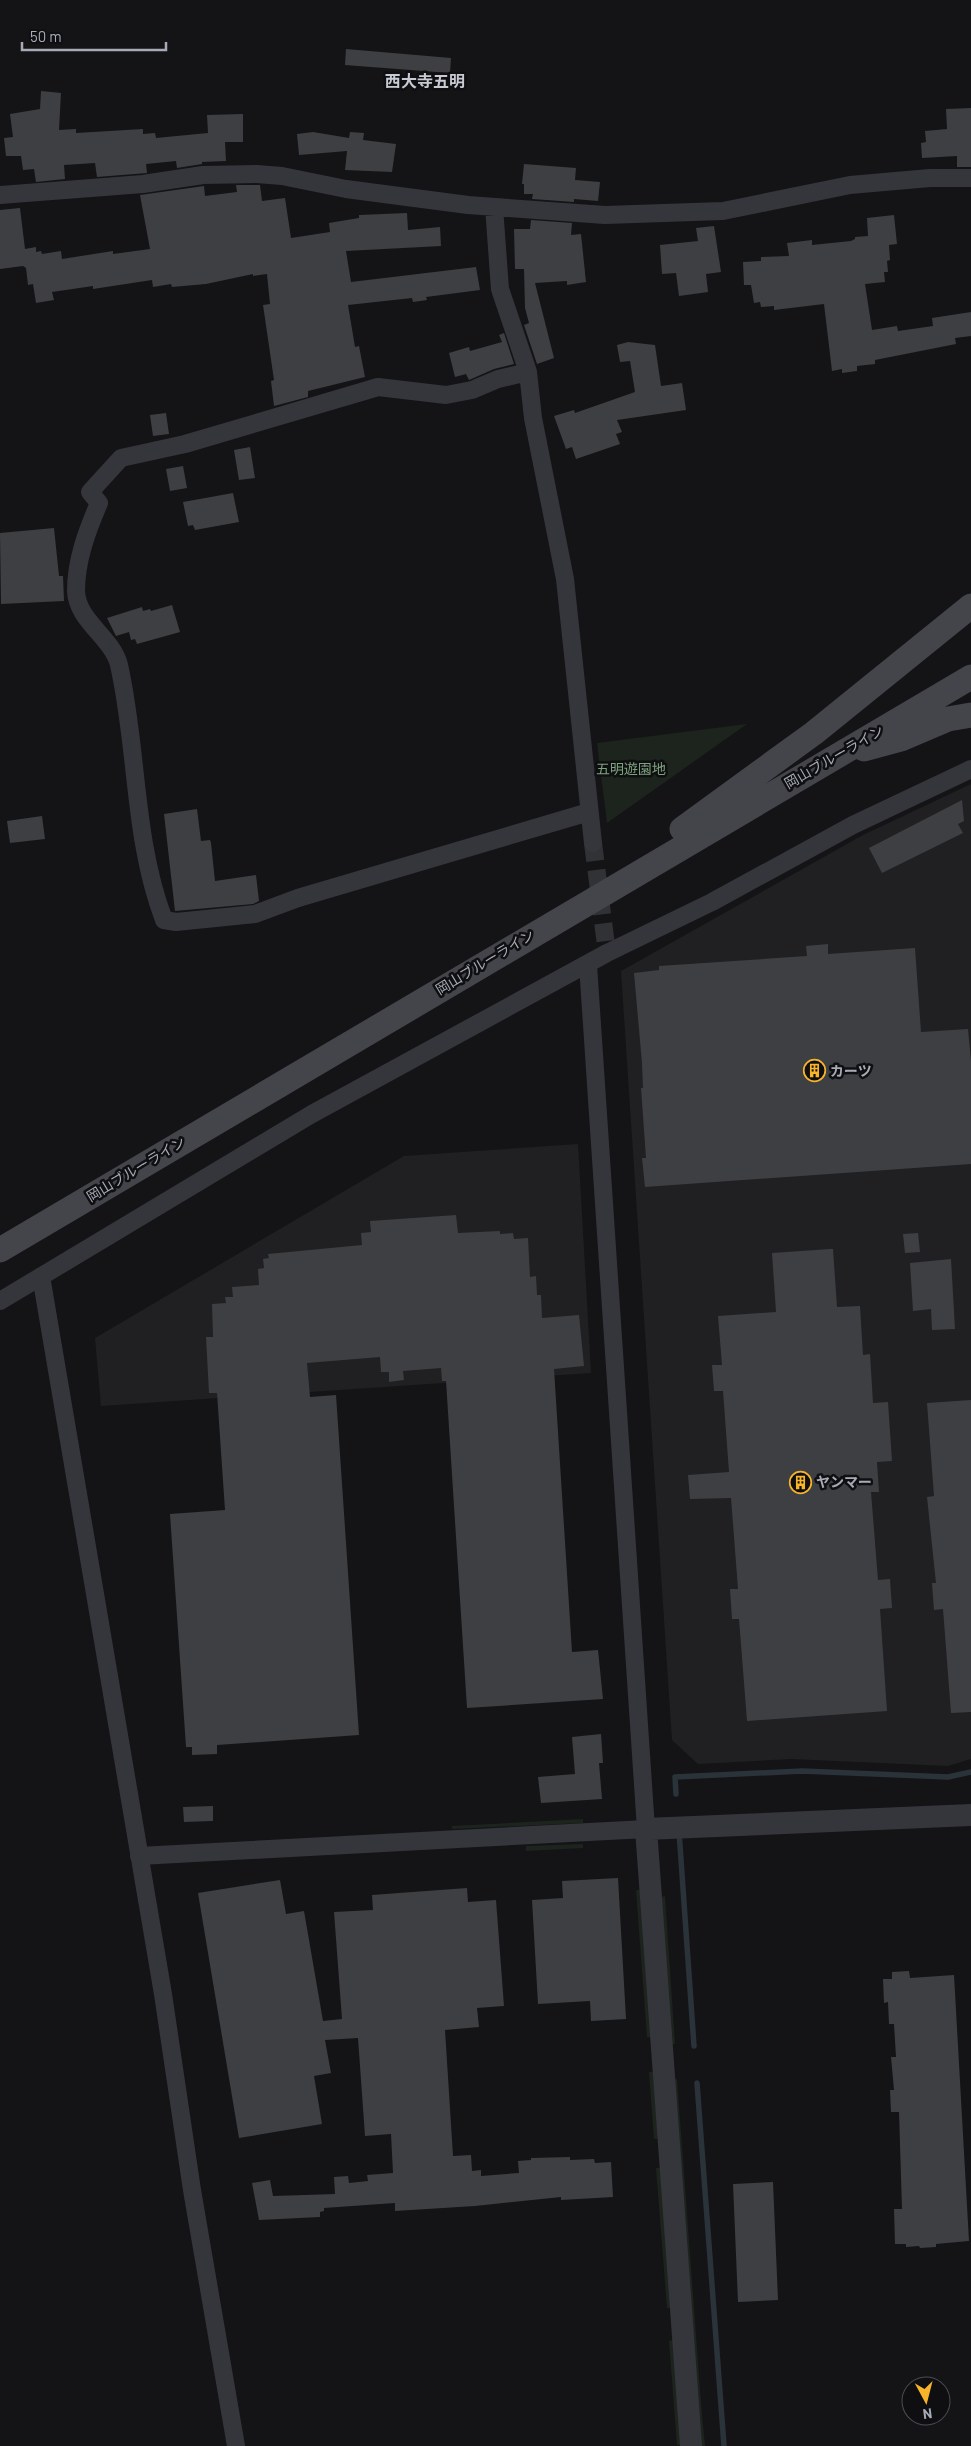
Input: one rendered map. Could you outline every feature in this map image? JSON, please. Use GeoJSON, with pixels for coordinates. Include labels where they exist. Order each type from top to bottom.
{"type":"FeatureCollection","features":[{"type":"Feature","properties":{"kind":"main road"},"geometry":{"type":"LineString","coordinates":[[563,916],[814,734],[971,606]]}},
{"type":"Feature","properties":{"kind":"main road","name":"岡山ブルーライン"},"geometry":{"type":"LineString","coordinates":[[0,1250],[563,916],[971,677]]}},
{"type":"Feature","properties":{"kind":"main road"},"geometry":{"type":"LineString","coordinates":[[829,760],[900,739],[948,719],[971,715]]}},
{"type":"Feature","properties":{"kind":"street"},"geometry":{"type":"LineString","coordinates":[[0,195],[143,184],[203,175],[257,174],[282,176],[346,189],[494,207],[605,215],[723,211],[850,185],[930,178],[971,178]]}},
{"type":"Feature","properties":{"kind":"street"},"geometry":{"type":"LineString","coordinates":[[494,207],[500,289],[528,372],[533,418],[566,579],[588,812],[593,843]]}},
{"type":"Feature","properties":{"kind":"street"},"geometry":{"type":"LineString","coordinates":[[528,372],[498,379],[472,390],[446,395],[378,387],[185,444],[121,458],[90,492],[99,503],[84,538],[76,592],[79,609],[93,624],[118,662],[125,698],[146,855],[156,901],[164,920],[176,922],[255,914],[298,898],[588,812]]}},
{"type":"Feature","properties":{"kind":"street"},"geometry":{"type":"LineString","coordinates":[[0,1301],[312,1114],[607,953],[712,902],[853,825],[971,769]]}},
{"type":"Feature","properties":{"kind":"street"},"geometry":{"type":"LineString","coordinates":[[588,965],[646,1829],[691,2446]]}},
{"type":"Feature","properties":{"kind":"street"},"geometry":{"type":"LineString","coordinates":[[41,1276],[236,2446]]}},
{"type":"Feature","properties":{"kind":"street"},"geometry":{"type":"LineString","coordinates":[[139,1856],[646,1829],[971,1815]]}},
{"type":"Feature","properties":{"kind":"shaded area"},"geometry":{"type":"Polygon","coordinates":[[[971,784],[971,1759],[948,1766],[791,1759],[698,1764],[672,1740],[621,971],[863,835],[971,784]]]}},
{"type":"Feature","properties":{"kind":"shaded area"},"geometry":{"type":"Polygon","coordinates":[[[578,1144],[591,1373],[101,1406],[95,1338],[404,1156],[578,1144]]]}},
{"type":"Feature","properties":{"kind":"green space","name":"五明遊園地"},"geometry":{"type":"Polygon","coordinates":[[[747,724],[607,823],[597,743],[747,724]]]}},
{"type":"Feature","properties":{"kind":"green space"},"geometry":{"type":"Polygon","coordinates":[[[583,1819],[583,1823],[452,1829],[452,1826],[583,1819]]]}},
{"type":"Feature","properties":{"kind":"green space"},"geometry":{"type":"Polygon","coordinates":[[[583,1844],[583,1848],[526,1851],[526,1846],[583,1844]]]}},
{"type":"Feature","properties":{"kind":"green space"},"geometry":{"type":"Polygon","coordinates":[[[636,1890],[640,1890],[651,2037],[647,2037],[636,1890]]]}},
{"type":"Feature","properties":{"kind":"green space"},"geometry":{"type":"Polygon","coordinates":[[[665,1896],[675,2044],[672,2044],[661,1897],[665,1896]]]}},
{"type":"Feature","properties":{"kind":"green space"},"geometry":{"type":"Polygon","coordinates":[[[649,2072],[653,2072],[658,2139],[654,2139],[649,2072]]]}},
{"type":"Feature","properties":{"kind":"green space"},"geometry":{"type":"Polygon","coordinates":[[[677,2079],[705,2446],[701,2446],[673,2080],[677,2079]]]}},
{"type":"Feature","properties":{"kind":"green space"},"geometry":{"type":"Polygon","coordinates":[[[656,2168],[661,2168],[671,2308],[667,2308],[656,2168]]]}},
{"type":"Feature","properties":{"kind":"green space"},"geometry":{"type":"Polygon","coordinates":[[[673,2340],[681,2445],[677,2445],[669,2341],[673,2340]]]}},
{"type":"Feature","properties":{"kind":"building"},"geometry":{"type":"Polygon","coordinates":[[[346,49],[451,58],[450,73],[345,65],[346,49]]]}},
{"type":"Feature","properties":{"kind":"building"},"geometry":{"type":"Polygon","coordinates":[[[41,91],[61,93],[59,130],[76,129],[76,133],[143,129],[143,134],[155,133],[156,138],[208,133],[207,115],[243,114],[243,142],[225,142],[226,161],[202,162],[202,164],[177,168],[176,161],[146,164],[147,173],[97,177],[95,163],[64,165],[65,179],[36,182],[34,169],[23,170],[21,156],[6,156],[4,138],[13,137],[10,114],[40,109],[41,91]]]}},
{"type":"Feature","properties":{"kind":"building"},"geometry":{"type":"Polygon","coordinates":[[[971,108],[971,167],[957,167],[957,156],[922,158],[921,143],[926,142],[925,131],[947,129],[946,109],[971,108]]]}},
{"type":"Feature","properties":{"kind":"building"},"geometry":{"type":"Polygon","coordinates":[[[313,132],[349,138],[350,132],[364,133],[363,140],[396,144],[392,172],[345,170],[347,151],[299,155],[297,134],[313,132]]]}},
{"type":"Feature","properties":{"kind":"building"},"geometry":{"type":"Polygon","coordinates":[[[524,164],[576,168],[575,180],[600,182],[598,201],[574,199],[574,202],[532,199],[533,194],[524,194],[524,184],[522,184],[524,164]]]}},
{"type":"Feature","properties":{"kind":"building"},"geometry":{"type":"Polygon","coordinates":[[[236,185],[260,185],[262,201],[285,198],[291,238],[330,232],[329,223],[359,218],[359,215],[407,213],[408,230],[440,227],[441,246],[346,251],[351,282],[476,267],[480,290],[426,297],[427,300],[413,302],[412,298],[348,305],[355,347],[359,346],[365,377],[308,391],[308,397],[274,406],[271,381],[274,380],[263,305],[270,304],[267,274],[253,276],[253,274],[206,284],[172,287],[171,284],[153,287],[152,280],[93,289],[93,286],[52,292],[54,300],[36,303],[33,284],[28,285],[26,268],[23,266],[0,269],[0,210],[20,208],[25,249],[36,247],[36,252],[41,251],[42,254],[61,251],[62,259],[113,251],[113,254],[150,249],[140,195],[204,186],[205,196],[237,192],[236,185]]]}},
{"type":"Feature","properties":{"kind":"building"},"geometry":{"type":"Polygon","coordinates":[[[894,215],[897,244],[889,245],[890,260],[887,261],[888,272],[884,272],[885,282],[865,284],[872,330],[897,326],[898,331],[933,326],[932,318],[971,312],[971,336],[955,338],[956,344],[875,360],[875,364],[857,366],[857,371],[842,373],[842,369],[832,371],[824,304],[774,310],[774,306],[761,307],[760,302],[754,303],[751,285],[744,285],[743,262],[761,261],[761,257],[789,256],[787,243],[812,240],[812,245],[851,241],[855,237],[868,236],[867,218],[894,215]]]}},
{"type":"Feature","properties":{"kind":"building"},"geometry":{"type":"Polygon","coordinates":[[[531,220],[572,223],[571,235],[581,234],[586,282],[567,285],[567,281],[535,283],[554,358],[537,364],[524,325],[529,323],[525,308],[524,269],[515,269],[514,229],[530,229],[531,220]]]}},
{"type":"Feature","properties":{"kind":"building"},"geometry":{"type":"Polygon","coordinates":[[[714,226],[721,272],[706,274],[708,292],[679,296],[676,273],[662,274],[660,245],[698,241],[696,228],[714,226]]]}},
{"type":"Feature","properties":{"kind":"building"},"geometry":{"type":"Polygon","coordinates":[[[504,333],[514,364],[494,369],[469,380],[466,374],[455,377],[449,353],[469,347],[470,351],[502,342],[499,335],[504,333]]]}},
{"type":"Feature","properties":{"kind":"building"},"geometry":{"type":"Polygon","coordinates":[[[628,342],[655,345],[661,386],[682,383],[686,410],[617,420],[622,432],[616,434],[620,444],[576,459],[572,447],[566,449],[554,416],[574,410],[575,413],[635,392],[630,361],[620,362],[617,345],[628,342]]]}},
{"type":"Feature","properties":{"kind":"building"},"geometry":{"type":"Polygon","coordinates":[[[166,413],[169,434],[153,436],[150,415],[166,413]]]}},
{"type":"Feature","properties":{"kind":"building"},"geometry":{"type":"Polygon","coordinates":[[[250,447],[255,478],[239,480],[234,450],[250,447]]]}},
{"type":"Feature","properties":{"kind":"building"},"geometry":{"type":"Polygon","coordinates":[[[183,466],[187,488],[170,491],[166,469],[183,466]]]}},
{"type":"Feature","properties":{"kind":"building"},"geometry":{"type":"Polygon","coordinates":[[[233,493],[239,522],[195,530],[193,525],[188,526],[183,502],[233,493]]]}},
{"type":"Feature","properties":{"kind":"building"},"geometry":{"type":"Polygon","coordinates":[[[54,528],[59,576],[63,576],[64,601],[1,604],[0,533],[54,528]]]}},
{"type":"Feature","properties":{"kind":"building"},"geometry":{"type":"Polygon","coordinates":[[[172,605],[180,632],[137,644],[135,639],[131,640],[129,632],[116,636],[107,618],[142,607],[143,611],[150,609],[151,611],[172,605]]]}},
{"type":"Feature","properties":{"kind":"building"},"geometry":{"type":"Polygon","coordinates":[[[962,800],[964,821],[958,824],[963,833],[882,873],[869,848],[962,800]]]}},
{"type":"Feature","properties":{"kind":"building"},"geometry":{"type":"Polygon","coordinates":[[[197,809],[201,841],[210,840],[211,843],[215,881],[256,875],[259,901],[253,904],[175,911],[164,814],[197,809]]]}},
{"type":"Feature","properties":{"kind":"building"},"geometry":{"type":"Polygon","coordinates":[[[42,816],[45,839],[10,843],[7,821],[42,816]]]}},
{"type":"Feature","properties":{"kind":"building","name":"カーツ"},"geometry":{"type":"Polygon","coordinates":[[[828,944],[828,954],[915,948],[921,1032],[968,1029],[971,1061],[971,1164],[645,1187],[642,1158],[646,1158],[641,1088],[643,1088],[642,1063],[634,973],[659,970],[659,966],[807,956],[806,946],[828,944]]]}},
{"type":"Feature","properties":{"kind":"building"},"geometry":{"type":"Polygon","coordinates":[[[456,1215],[458,1233],[500,1231],[500,1234],[513,1233],[514,1239],[528,1238],[530,1277],[536,1276],[537,1295],[541,1295],[542,1318],[579,1315],[584,1366],[554,1369],[572,1652],[598,1650],[603,1699],[467,1708],[446,1381],[442,1381],[441,1368],[403,1371],[404,1380],[389,1382],[389,1372],[381,1372],[380,1357],[307,1363],[310,1397],[336,1395],[359,1735],[217,1745],[217,1754],[192,1755],[192,1747],[186,1747],[170,1514],[225,1510],[217,1393],[209,1393],[206,1337],[213,1337],[212,1304],[226,1303],[225,1297],[233,1297],[232,1287],[259,1285],[258,1269],[264,1268],[263,1259],[269,1258],[268,1254],[362,1245],[361,1233],[371,1232],[370,1221],[456,1215]]]}},
{"type":"Feature","properties":{"kind":"building"},"geometry":{"type":"Polygon","coordinates":[[[918,1233],[920,1252],[905,1253],[903,1234],[918,1233]]]}},
{"type":"Feature","properties":{"kind":"building","name":"ヤンマー"},"geometry":{"type":"Polygon","coordinates":[[[833,1249],[837,1307],[860,1306],[863,1355],[870,1354],[873,1403],[888,1402],[892,1461],[877,1462],[879,1492],[871,1492],[878,1580],[890,1579],[892,1608],[880,1609],[887,1711],[747,1721],[739,1619],[732,1619],[730,1589],[738,1589],[731,1498],[690,1499],[688,1475],[729,1472],[723,1391],[714,1391],[712,1365],[722,1365],[718,1316],[776,1312],[772,1253],[833,1249]]]}},
{"type":"Feature","properties":{"kind":"building"},"geometry":{"type":"Polygon","coordinates":[[[951,1259],[955,1329],[932,1330],[931,1309],[913,1311],[910,1263],[951,1259]]]}},
{"type":"Feature","properties":{"kind":"building"},"geometry":{"type":"Polygon","coordinates":[[[971,1400],[971,1712],[951,1713],[943,1609],[934,1610],[932,1583],[936,1583],[927,1497],[934,1496],[927,1403],[971,1400]]]}},
{"type":"Feature","properties":{"kind":"building"},"geometry":{"type":"Polygon","coordinates":[[[601,1734],[603,1763],[599,1763],[602,1799],[541,1803],[538,1777],[575,1774],[572,1737],[601,1734]]]}},
{"type":"Feature","properties":{"kind":"building"},"geometry":{"type":"Polygon","coordinates":[[[213,1806],[213,1821],[184,1822],[183,1807],[213,1806]]]}},
{"type":"Feature","properties":{"kind":"building"},"geometry":{"type":"Polygon","coordinates":[[[618,1878],[626,2019],[591,2021],[590,2001],[538,2004],[532,1900],[563,1898],[562,1881],[618,1878]]]}},
{"type":"Feature","properties":{"kind":"building"},"geometry":{"type":"Polygon","coordinates":[[[280,1880],[286,1914],[304,1911],[323,2021],[342,2019],[334,1912],[373,1910],[372,1895],[467,1888],[468,1902],[496,1900],[504,2006],[477,2008],[479,2027],[445,2030],[453,2156],[471,2155],[472,2171],[481,2170],[481,2176],[519,2173],[518,2161],[531,2160],[531,2158],[570,2157],[570,2160],[594,2159],[595,2163],[611,2162],[613,2197],[561,2200],[561,2197],[475,2206],[395,2211],[395,2203],[324,2208],[324,2211],[320,2212],[320,2217],[259,2220],[252,2183],[270,2180],[273,2196],[335,2194],[334,2177],[348,2176],[349,2183],[368,2181],[367,2175],[393,2173],[391,2134],[365,2136],[358,2038],[325,2040],[331,2073],[314,2076],[322,2124],[239,2138],[198,1893],[280,1880]]]}},
{"type":"Feature","properties":{"kind":"building"},"geometry":{"type":"Polygon","coordinates":[[[909,1971],[910,1978],[954,1975],[969,2241],[936,2244],[936,2247],[906,2247],[906,2244],[895,2244],[894,2209],[902,2209],[899,2112],[891,2112],[890,2090],[894,2090],[891,2057],[896,2057],[894,2024],[889,2024],[888,2002],[884,2003],[883,1979],[892,1979],[892,1972],[909,1971]]]}},
{"type":"Feature","properties":{"kind":"building"},"geometry":{"type":"Polygon","coordinates":[[[773,2182],[778,2300],[738,2302],[733,2184],[773,2182]]]}},
{"type":"Feature","properties":{"kind":"waterway"},"geometry":{"type":"LineString","coordinates":[[676,1794],[675,1777],[802,1771],[948,1777],[971,1772]]}},
{"type":"Feature","properties":{"kind":"waterway"},"geometry":{"type":"LineString","coordinates":[[679,1831],[694,2046]]}},
{"type":"Feature","properties":{"kind":"waterway"},"geometry":{"type":"LineString","coordinates":[[697,2083],[724,2446]]}},
{"type":"Feature","properties":{"kind":"tunnel"},"geometry":{"type":"LineString","coordinates":[[593,843],[607,953]]}},
{"type":"Feature","properties":{"kind":"place","name":"カーツ"},"geometry":{"type":"Point","coordinates":[814,1071]}},
{"type":"Feature","properties":{"kind":"place","name":"ヤンマー"},"geometry":{"type":"Point","coordinates":[800,1482]}},
{"type":"Feature","properties":{"kind":"district","name":"西大寺五明"},"geometry":{"type":"Point","coordinates":[425,81]}}]}
